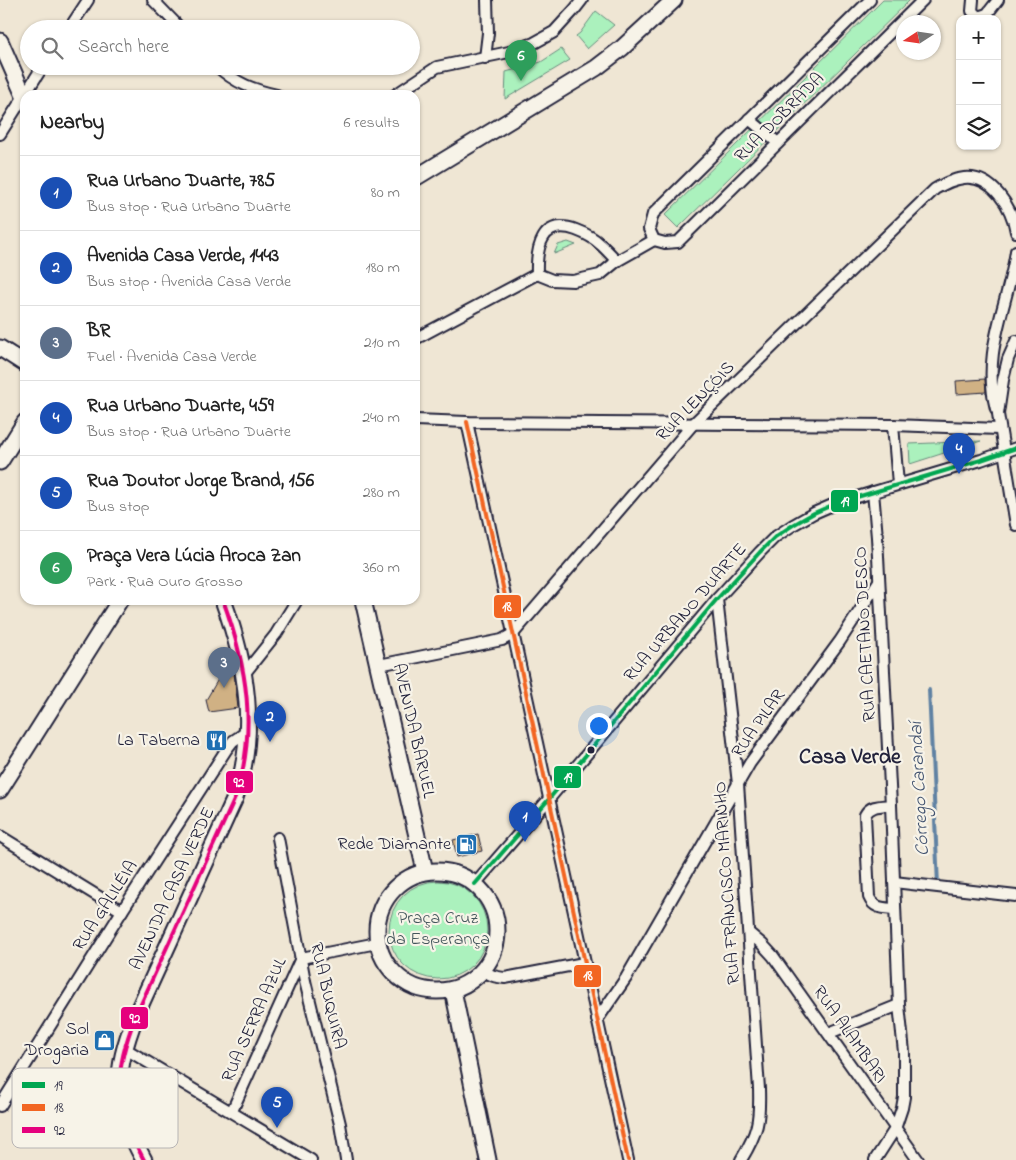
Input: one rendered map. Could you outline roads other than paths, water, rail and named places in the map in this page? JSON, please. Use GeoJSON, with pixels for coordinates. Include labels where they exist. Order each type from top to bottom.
{"type":"FeatureCollection","features":[{"type":"Feature","properties":{"kind":"street"},"geometry":{"type":"LineString","coordinates":[[74,20],[88,0]]}},
{"type":"Feature","properties":{"kind":"street"},"geometry":{"type":"LineString","coordinates":[[153,0],[172,20]]}},
{"type":"Feature","properties":{"kind":"street"},"geometry":{"type":"LineString","coordinates":[[485,58],[488,33],[488,0]]}},
{"type":"Feature","properties":{"kind":"street"},"geometry":{"type":"LineString","coordinates":[[402,90],[437,67],[485,58],[534,43],[554,32],[582,0]]}},
{"type":"Feature","properties":{"kind":"street"},"geometry":{"type":"LineString","coordinates":[[420,175],[596,68],[622,48],[674,0]]}},
{"type":"Feature","properties":{"kind":"street","name":"RUA DOBRADA"},"geometry":{"type":"LineString","coordinates":[[870,0],[653,214],[649,229],[654,240],[665,243],[678,242],[923,0]]}},
{"type":"Feature","properties":{"kind":"street"},"geometry":{"type":"LineString","coordinates":[[972,0],[972,11],[978,17],[987,14],[998,0]]}},
{"type":"Feature","properties":{"kind":"street"},"geometry":{"type":"LineString","coordinates":[[0,41],[21,90]]}},
{"type":"Feature","properties":{"kind":"street"},"geometry":{"type":"LineString","coordinates":[[28,90],[37,75]]}},
{"type":"Feature","properties":{"kind":"street"},"geometry":{"type":"LineString","coordinates":[[227,75],[245,86],[256,90]]}},
{"type":"Feature","properties":{"kind":"street"},"geometry":{"type":"LineString","coordinates":[[0,134],[20,103]]}},
{"type":"Feature","properties":{"kind":"street"},"geometry":{"type":"LineString","coordinates":[[749,119],[778,143]]}},
{"type":"Feature","properties":{"kind":"street","name":"RUA LENÇÓIS"},"geometry":{"type":"LineString","coordinates":[[513,634],[694,424],[929,195],[945,183],[963,178],[973,178],[988,184],[997,191],[1010,211],[1016,232]]}},
{"type":"Feature","properties":{"kind":"street"},"geometry":{"type":"LineString","coordinates":[[537,274],[539,244],[543,236],[554,228],[568,228],[585,234],[600,243],[617,261]]}},
{"type":"Feature","properties":{"kind":"street"},"geometry":{"type":"LineString","coordinates":[[420,336],[537,274],[552,280],[585,280],[600,275],[617,261],[654,240]]}},
{"type":"Feature","properties":{"kind":"street"},"geometry":{"type":"LineString","coordinates":[[1016,251],[992,355],[991,384],[998,414],[1016,525]]}},
{"type":"Feature","properties":{"kind":"street"},"geometry":{"type":"LineString","coordinates":[[998,414],[1008,359],[1016,341]]}},
{"type":"Feature","properties":{"kind":"street"},"geometry":{"type":"LineString","coordinates":[[0,348],[20,361]]}},
{"type":"Feature","properties":{"kind":"street"},"geometry":{"type":"LineString","coordinates":[[420,420],[893,425],[999,429]]}},
{"type":"Feature","properties":{"kind":"street"},"geometry":{"type":"LineString","coordinates":[[467,422],[628,1160]]}},
{"type":"Feature","properties":{"kind":"street"},"geometry":{"type":"LineString","coordinates":[[893,425],[898,484]]}},
{"type":"Feature","properties":{"kind":"street"},"geometry":{"type":"LineString","coordinates":[[0,462],[20,430]]}},
{"type":"Feature","properties":{"kind":"street","name":"RUA URBANO DUARTE"},"geometry":{"type":"LineString","coordinates":[[475,884],[717,599],[775,537],[814,513],[837,503],[1016,448]]}},
{"type":"Feature","properties":{"kind":"street","name":"RUA CAETANO DESCO"},"geometry":{"type":"LineString","coordinates":[[873,492],[891,805],[899,1005],[904,1052],[904,1097],[895,1129],[875,1160]]}},
{"type":"Feature","properties":{"kind":"street","name":"RUA PILAR"},"geometry":{"type":"LineString","coordinates":[[597,1020],[626,978],[750,763],[840,641],[879,581]]}},
{"type":"Feature","properties":{"kind":"street","name":"RUA FRANCISCO MARINHO"},"geometry":{"type":"LineString","coordinates":[[717,599],[738,784],[760,1115],[753,1140],[741,1160]]}},
{"type":"Feature","properties":{"kind":"street"},"geometry":{"type":"LineString","coordinates":[[0,790],[117,605]]}},
{"type":"Feature","properties":{"kind":"street","name":"AVENIDA CASA VERDE"},"geometry":{"type":"LineString","coordinates":[[120,1068],[124,1048],[136,1015],[236,798],[244,769],[248,731],[248,696],[245,673],[225,605]]}},
{"type":"Feature","properties":{"kind":"street"},"geometry":{"type":"LineString","coordinates":[[245,673],[276,634],[294,605]]}},
{"type":"Feature","properties":{"kind":"street","name":"AVENIDA BARUEL"},"geometry":{"type":"LineString","coordinates":[[364,605],[425,872]]}},
{"type":"Feature","properties":{"kind":"street"},"geometry":{"type":"LineString","coordinates":[[379,665],[494,641],[513,634]]}},
{"type":"Feature","properties":{"kind":"street","name":"RUA GALILÉIA"},"geometry":{"type":"LineString","coordinates":[[24,1068],[122,910],[226,750],[233,741],[248,731]]}},
{"type":"Feature","properties":{"kind":"street"},"geometry":{"type":"LineString","coordinates":[[891,805],[872,807],[868,809],[865,815],[869,898],[879,907],[895,909]]}},
{"type":"Feature","properties":{"kind":"street"},"geometry":{"type":"LineString","coordinates":[[0,836],[122,910]]}},
{"type":"Feature","properties":{"kind":"street","name":"RUA BUQUIRA"},"geometry":{"type":"LineString","coordinates":[[278,838],[301,958],[340,1124],[346,1160]]}},
{"type":"Feature","properties":{"kind":"street"},"geometry":{"type":"LineString","coordinates":[[442,871],[460,875],[475,884],[487,898],[495,916],[497,935],[493,953],[484,970],[469,982],[452,990],[436,992],[420,990],[405,983],[392,973],[383,959],[377,944],[376,924],[382,906],[392,890],[407,878],[425,872],[442,871]]}},
{"type":"Feature","properties":{"kind":"street"},"geometry":{"type":"LineString","coordinates":[[894,882],[1016,896]]}},
{"type":"Feature","properties":{"kind":"street","name":"RUA ALAMBARI"},"geometry":{"type":"LineString","coordinates":[[749,933],[773,956],[830,1033],[918,1160]]}},
{"type":"Feature","properties":{"kind":"street","name":"RUA SERRA AZUL"},"geometry":{"type":"LineString","coordinates":[[232,1112],[301,958],[377,944]]}},
{"type":"Feature","properties":{"kind":"street"},"geometry":{"type":"LineString","coordinates":[[484,970],[495,977],[504,978],[584,963]]}},
{"type":"Feature","properties":{"kind":"street"},"geometry":{"type":"LineString","coordinates":[[452,990],[488,1160]]}},
{"type":"Feature","properties":{"kind":"street"},"geometry":{"type":"LineString","coordinates":[[830,1033],[899,1005]]}},
{"type":"Feature","properties":{"kind":"street"},"geometry":{"type":"LineString","coordinates":[[124,1048],[158,1068]]}},
{"type":"Feature","properties":{"kind":"street"},"geometry":{"type":"LineString","coordinates":[[178,1080],[312,1160]]}},
{"type":"Feature","properties":{"kind":"street","name":"RUA GALILÉIA"},"geometry":{"type":"LineString","coordinates":[[0,1106],[12,1087]]}},
{"type":"Feature","properties":{"kind":"street","name":"AVENIDA CASA VERDE"},"geometry":{"type":"LineString","coordinates":[[138,1148],[144,1160]]}},
{"type":"Feature","properties":{"kind":"waterway","name":"Córrego Carandaí"},"geometry":{"type":"LineString","coordinates":[[929,690],[938,885]]}},
{"type":"Feature","properties":{"kind":"place","name":"Praça Vera Lúcia Aroca Zan"},"geometry":{"type":"Point","coordinates":[521,81]}},
{"type":"Feature","properties":{"kind":"place","name":"Rua Urbano Duarte, 459"},"geometry":{"type":"Point","coordinates":[959,474]}},
{"type":"Feature","properties":{"kind":"place","name":"BR"},"geometry":{"type":"Point","coordinates":[224,688]}},
{"type":"Feature","properties":{"kind":"place","name":"La Taberna"},"geometry":{"type":"Point","coordinates":[216,741]}},
{"type":"Feature","properties":{"kind":"place","name":"Avenida Casa Verde, 1443"},"geometry":{"type":"Point","coordinates":[270,742]}},
{"type":"Feature","properties":{"kind":"place","name":"Rua Urbano Duarte, 785"},"geometry":{"type":"Point","coordinates":[525,842]}},
{"type":"Feature","properties":{"kind":"place","name":"Rede Diamante"},"geometry":{"type":"Point","coordinates":[467,845]}},
{"type":"Feature","properties":{"kind":"place","name":"Sol Drogaria"},"geometry":{"type":"Point","coordinates":[105,1040]}},
{"type":"Feature","properties":{"kind":"place","name":"Rua Doutor Jorge Brand, 156"},"geometry":{"type":"Point","coordinates":[277,1128]}},
{"type":"Feature","properties":{"kind":"district","name":"Casa Verde"},"geometry":{"type":"Point","coordinates":[850,758]}},
{"type":"Feature","properties":{"kind":"park label","name":"Praça Cruz da Esperança"},"geometry":{"type":"Point","coordinates":[438,930]}}]}
